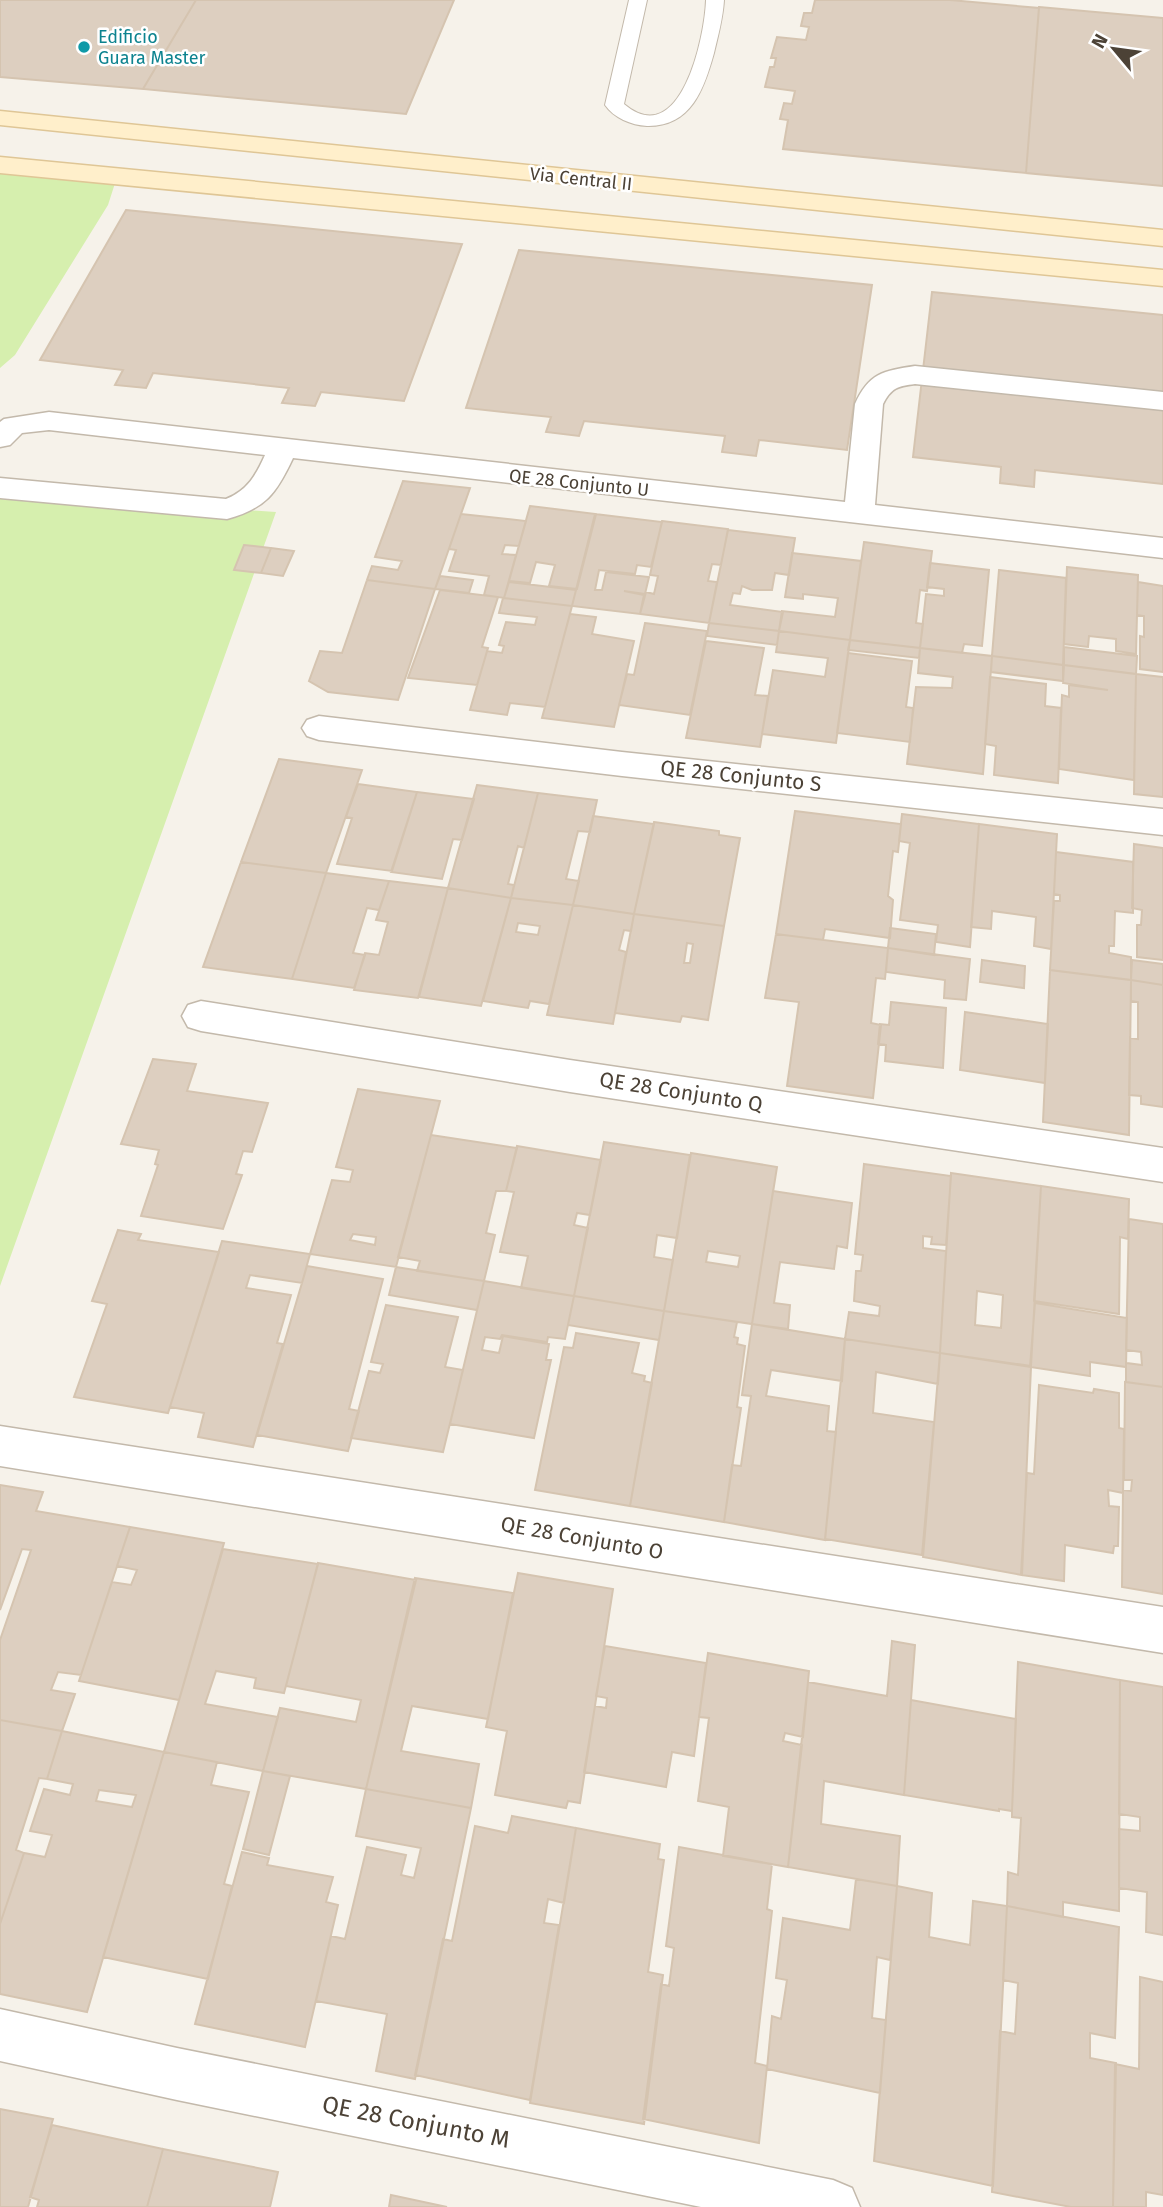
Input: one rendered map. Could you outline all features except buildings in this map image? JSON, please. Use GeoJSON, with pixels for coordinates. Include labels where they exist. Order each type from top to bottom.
{"type":"FeatureCollection","features":[{"type":"Feature","properties":{"kind":"street","name":"Via Central II"},"geometry":{"type":"LineString","coordinates":[[0,118],[1163,238]]}},
{"type":"Feature","properties":{"kind":"street","name":"Via Central II"},"geometry":{"type":"LineString","coordinates":[[0,165],[1163,278]]}},
{"type":"Feature","properties":{"kind":"street"},"geometry":{"type":"LineString","coordinates":[[859,514],[869,404],[876,388],[887,379],[927,376],[1163,401]]}},
{"type":"Feature","properties":{"kind":"street","name":"QE 28 Conjunto U"},"geometry":{"type":"LineString","coordinates":[[0,438],[14,425],[50,421],[1163,548]]}},
{"type":"Feature","properties":{"kind":"street"},"geometry":{"type":"LineString","coordinates":[[0,488],[227,509],[246,505],[255,497],[265,486],[283,449]]}},
{"type":"Feature","properties":{"kind":"street","name":"QE 28 Conjunto S"},"geometry":{"type":"LineString","coordinates":[[319,728],[622,764],[1163,822]]}},
{"type":"Feature","properties":{"kind":"street","name":"QE 28 Conjunto Q"},"geometry":{"type":"LineString","coordinates":[[201,1016],[570,1076],[1163,1165]]}},
{"type":"Feature","properties":{"kind":"street","name":"QE 28 Conjunto O"},"geometry":{"type":"LineString","coordinates":[[0,1446],[326,1494],[786,1572],[1163,1630]]}},
{"type":"Feature","properties":{"kind":"street","name":"QE 28 Conjunto M"},"geometry":{"type":"LineString","coordinates":[[0,2035],[177,2074],[834,2207]]}},
{"type":"Feature","properties":{"kind":"lane"},"geometry":{"type":"LineString","coordinates":[[638,0],[614,105],[633,119],[649,121],[671,116],[690,99],[710,30],[715,0]]}},
{"type":"Feature","properties":{"kind":"green space"},"geometry":{"type":"Polygon","coordinates":[[[0,165],[117,177],[108,205],[15,355],[0,368],[0,165]]]}},
{"type":"Feature","properties":{"kind":"green space"},"geometry":{"type":"Polygon","coordinates":[[[0,494],[276,512],[0,1286],[0,494]]]}},
{"type":"Feature","properties":{"kind":"place","name":"Edificio Guara Master"},"geometry":{"type":"Point","coordinates":[84,47]}}]}
